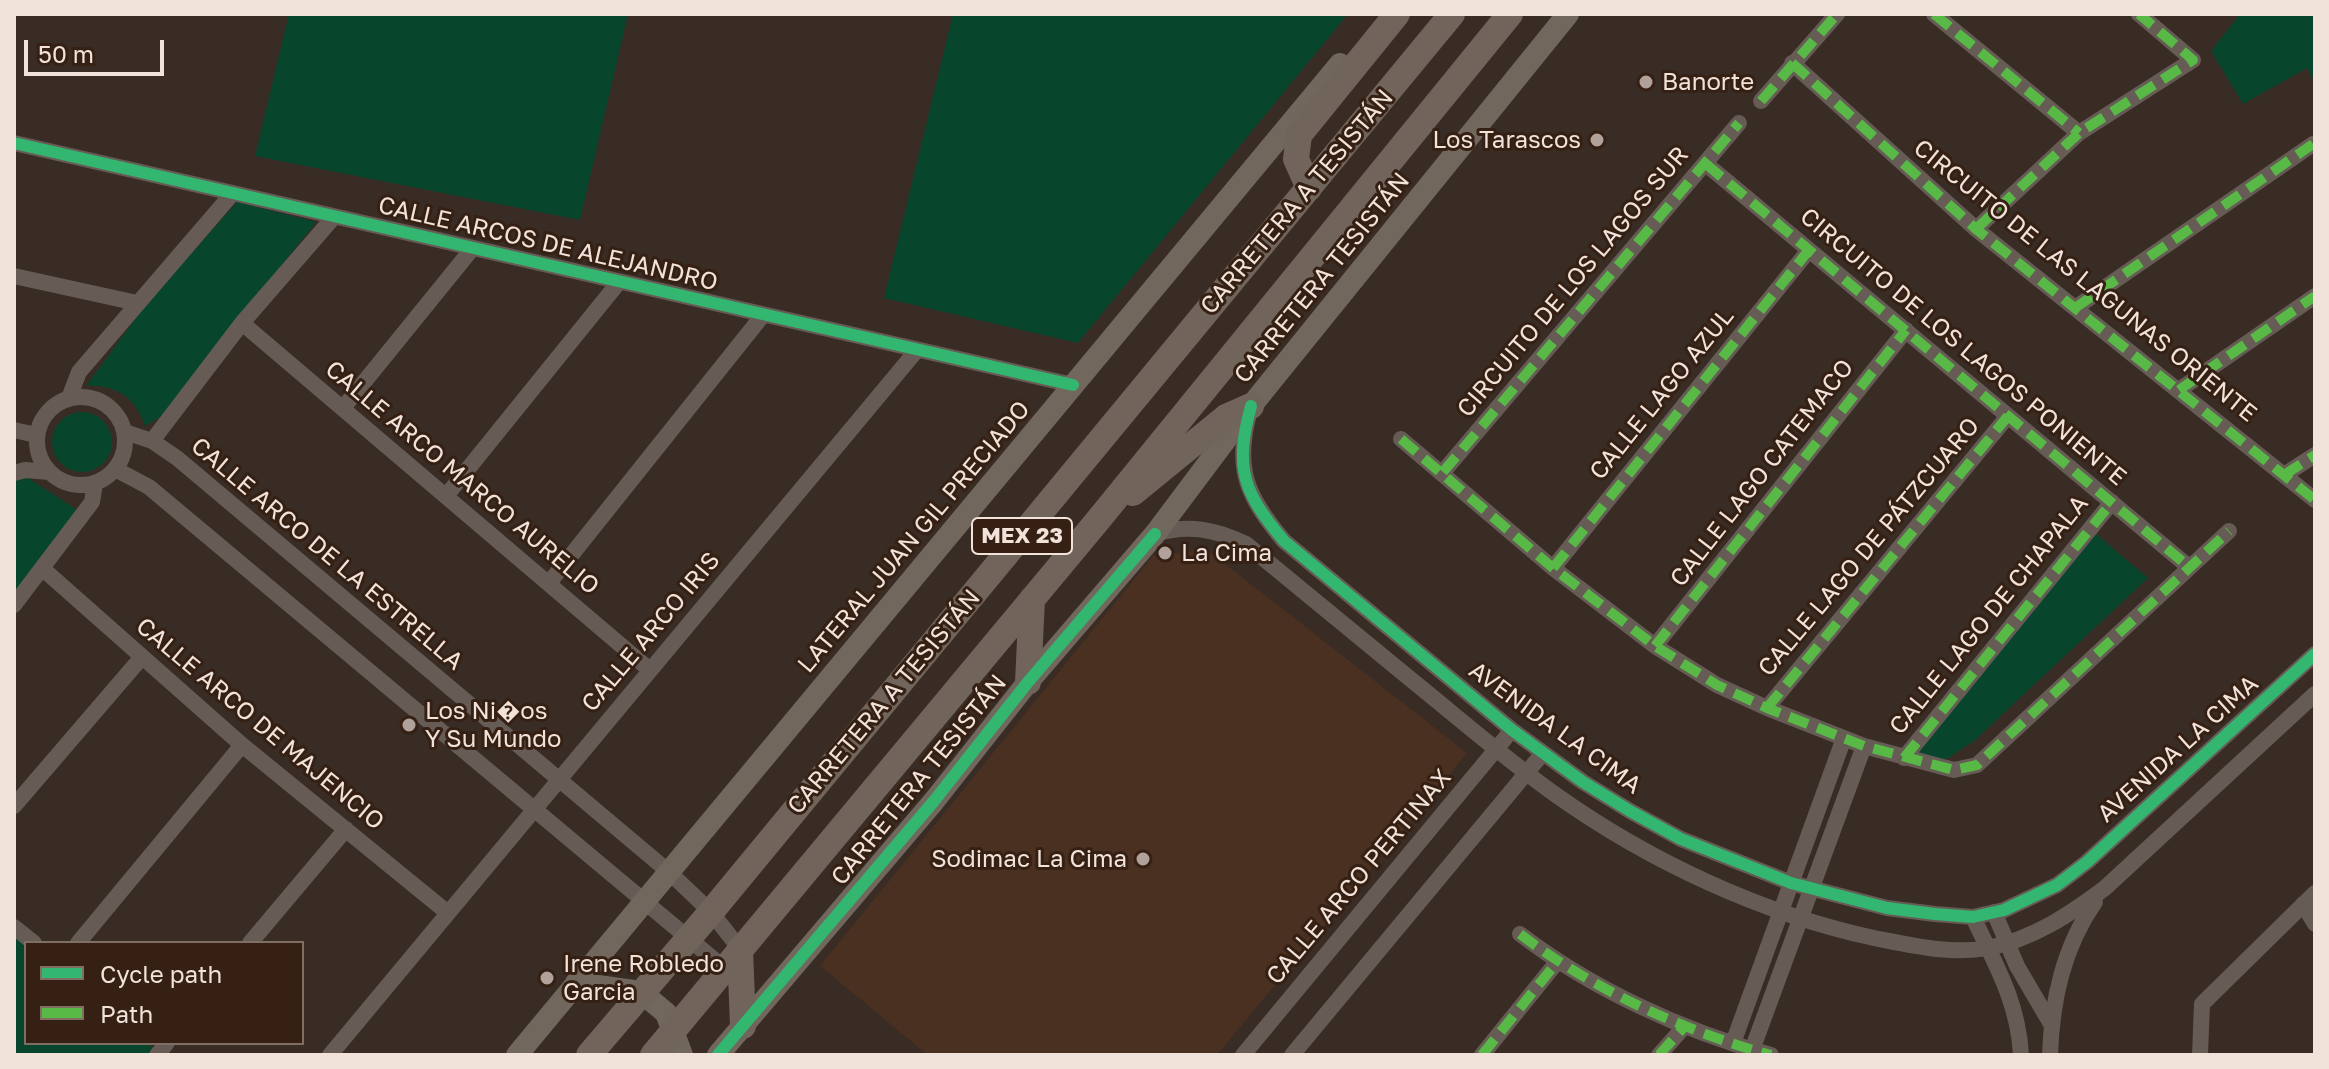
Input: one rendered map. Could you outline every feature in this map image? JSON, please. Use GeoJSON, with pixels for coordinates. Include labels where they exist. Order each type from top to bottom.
{"type":"FeatureCollection","features":[{"type":"Feature","properties":{"kind":"main road","name":"LATERAL JUAN GIL PRECIADO"},"geometry":{"type":"LineString","coordinates":[[517,1055],[1382,14]]}},
{"type":"Feature","properties":{"kind":"main road"},"geometry":{"type":"LineString","coordinates":[[1309,188],[1296,159],[1299,135],[1397,14]]}},
{"type":"Feature","properties":{"kind":"main road","name":"CARRETERA A TESISTÁN"},"geometry":{"type":"LineString","coordinates":[[589,1055],[711,912],[1452,14]]}},
{"type":"Feature","properties":{"kind":"main road","name":"CARRETERA A TESISTÁN"},"geometry":{"type":"LineString","coordinates":[[653,1055],[678,1043],[732,958],[1099,519],[1510,14]]}},
{"type":"Feature","properties":{"kind":"main road","name":"CARRETERA TESISTÁN"},"geometry":{"type":"LineString","coordinates":[[718,1055],[1155,534],[1251,406],[1568,14]]}},
{"type":"Feature","properties":{"kind":"main road"},"geometry":{"type":"LineString","coordinates":[[1099,519],[1226,417],[1251,406]]}},
{"type":"Feature","properties":{"kind":"main road"},"geometry":{"type":"LineString","coordinates":[[1028,682],[1032,599]]}},
{"type":"Feature","properties":{"kind":"main road"},"geometry":{"type":"LineString","coordinates":[[732,958],[743,1026]]}},
{"type":"Feature","properties":{"kind":"main road"},"geometry":{"type":"LineString","coordinates":[[576,983],[641,992],[666,1013],[678,1043]]}},
{"type":"Feature","properties":{"kind":"street"},"geometry":{"type":"LineString","coordinates":[[1761,101],[1837,14]]}},
{"type":"Feature","properties":{"kind":"street"},"geometry":{"type":"LineString","coordinates":[[1934,14],[2079,133]]}},
{"type":"Feature","properties":{"kind":"street"},"geometry":{"type":"LineString","coordinates":[[1976,229],[2079,133],[2193,60],[2148,17]]}},
{"type":"Feature","properties":{"kind":"street","name":"CIRCUITO DE LAS LAGUNAS ORIENTE"},"geometry":{"type":"LineString","coordinates":[[1792,63],[1976,229],[2315,500]]}},
{"type":"Feature","properties":{"kind":"street","name":"CIRCUITO DE LOS LAGOS SUR"},"geometry":{"type":"LineString","coordinates":[[1443,472],[1739,123]]}},
{"type":"Feature","properties":{"kind":"street","name":"CALLE ARCOS DE ALEJANDRO"},"geometry":{"type":"LineString","coordinates":[[14,143],[1073,385]]}},
{"type":"Feature","properties":{"kind":"street"},"geometry":{"type":"LineString","coordinates":[[2075,308],[2313,144]]}},
{"type":"Feature","properties":{"kind":"street","name":"CIRCUITO DE LOS LAGOS PONIENTE"},"geometry":{"type":"LineString","coordinates":[[1706,164],[2189,567]]}},
{"type":"Feature","properties":{"kind":"street"},"geometry":{"type":"LineString","coordinates":[[69,398],[79,372],[232,194]]}},
{"type":"Feature","properties":{"kind":"street"},"geometry":{"type":"LineString","coordinates":[[152,441],[242,323],[333,218]]}},
{"type":"Feature","properties":{"kind":"street"},"geometry":{"type":"LineString","coordinates":[[343,408],[472,249]]}},
{"type":"Feature","properties":{"kind":"street","name":"CALLE LAGO AZUL"},"geometry":{"type":"LineString","coordinates":[[1553,568],[1809,250]]}},
{"type":"Feature","properties":{"kind":"street"},"geometry":{"type":"LineString","coordinates":[[14,276],[137,303]]}},
{"type":"Feature","properties":{"kind":"street"},"geometry":{"type":"LineString","coordinates":[[446,496],[619,282]]}},
{"type":"Feature","properties":{"kind":"street"},"geometry":{"type":"LineString","coordinates":[[2179,390],[2315,296]]}},
{"type":"Feature","properties":{"kind":"street"},"geometry":{"type":"LineString","coordinates":[[549,583],[763,315]]}},
{"type":"Feature","properties":{"kind":"street","name":"CALLE ARCO MARCO AURELIO"},"geometry":{"type":"LineString","coordinates":[[242,323],[650,670]]}},
{"type":"Feature","properties":{"kind":"street","name":"CALLE LAGO CATEMACO"},"geometry":{"type":"LineString","coordinates":[[1655,646],[1906,330]]}},
{"type":"Feature","properties":{"kind":"street","name":"CALLE ARCO IRIS"},"geometry":{"type":"LineString","coordinates":[[330,1055],[917,350]]}},
{"type":"Feature","properties":{"kind":"street"},"geometry":{"type":"LineString","coordinates":[[14,460],[44,466],[62,482],[78,486],[95,484],[115,469],[124,452],[125,432],[119,418],[98,399],[83,396],[69,398],[53,406],[42,418],[36,435],[44,466]]}},
{"type":"Feature","properties":{"kind":"street","name":"AVENIDA LA CIMA"},"geometry":{"type":"LineString","coordinates":[[1251,406],[1242,452],[1245,482],[1256,505],[1272,527],[1284,541],[1512,730],[1583,782],[1681,839],[1791,883],[1887,908],[1973,917],[2041,894],[2087,862],[2315,654]]}},
{"type":"Feature","properties":{"kind":"street","name":"CALLE LAGO DE PÁTZCUARO"},"geometry":{"type":"LineString","coordinates":[[1767,708],[2008,416]]}},
{"type":"Feature","properties":{"kind":"street"},"geometry":{"type":"LineString","coordinates":[[14,430],[36,435]]}},
{"type":"Feature","properties":{"kind":"street","name":"CALLE ARCO DE LA ESTRELLA"},"geometry":{"type":"LineString","coordinates":[[125,432],[152,441],[177,458],[669,872],[711,912],[732,958]]}},
{"type":"Feature","properties":{"kind":"street"},"geometry":{"type":"LineString","coordinates":[[1401,439],[1553,568],[1655,646],[1717,685],[1864,746],[1954,770],[1977,765],[2229,531]]}},
{"type":"Feature","properties":{"kind":"street"},"geometry":{"type":"LineString","coordinates":[[2284,475],[2315,455]]}},
{"type":"Feature","properties":{"kind":"street"},"geometry":{"type":"LineString","coordinates":[[14,473],[44,466]]}},
{"type":"Feature","properties":{"kind":"street"},"geometry":{"type":"LineString","coordinates":[[115,469],[149,487],[689,937],[732,958]]}},
{"type":"Feature","properties":{"kind":"street"},"geometry":{"type":"LineString","coordinates":[[14,605],[92,502],[95,484]]}},
{"type":"Feature","properties":{"kind":"street","name":"CALLE LAGO DE CHAPALA"},"geometry":{"type":"LineString","coordinates":[[1904,758],[2112,502]]}},
{"type":"Feature","properties":{"kind":"street","name":"AVENIDA LA CIMA"},"geometry":{"type":"LineString","coordinates":[[1155,534],[1176,527],[1204,529],[1226,534],[1246,544],[1526,773],[1597,822],[1659,857],[1781,911],[1829,928],[1938,948],[1987,948],[2037,932],[2068,916],[2105,888],[2315,694]]}},
{"type":"Feature","properties":{"kind":"street"},"geometry":{"type":"LineString","coordinates":[[1293,583],[1308,561]]}},
{"type":"Feature","properties":{"kind":"street","name":"CALLE ARCO DE MAJENCIO"},"geometry":{"type":"LineString","coordinates":[[43,569],[242,745],[448,913]]}},
{"type":"Feature","properties":{"kind":"street"},"geometry":{"type":"LineString","coordinates":[[14,806],[142,657]]}},
{"type":"Feature","properties":{"kind":"street","name":"CALLE ARCO PERTINAX"},"geometry":{"type":"LineString","coordinates":[[1243,1055],[1512,730]]}},
{"type":"Feature","properties":{"kind":"street"},"geometry":{"type":"LineString","coordinates":[[1733,1043],[1844,738]]}},
{"type":"Feature","properties":{"kind":"street"},"geometry":{"type":"LineString","coordinates":[[80,941],[242,745]]}},
{"type":"Feature","properties":{"kind":"street"},"geometry":{"type":"LineString","coordinates":[[1752,1050],[1864,746]]}},
{"type":"Feature","properties":{"kind":"street"},"geometry":{"type":"LineString","coordinates":[[1292,1055],[1543,753]]}},
{"type":"Feature","properties":{"kind":"street"},"geometry":{"type":"LineString","coordinates":[[252,941],[346,829]]}},
{"type":"Feature","properties":{"kind":"street"},"geometry":{"type":"LineString","coordinates":[[1808,835],[1828,843]]}},
{"type":"Feature","properties":{"kind":"street"},"geometry":{"type":"LineString","coordinates":[[2050,1055],[2051,1024],[2060,977],[2074,935],[2105,888]]}},
{"type":"Feature","properties":{"kind":"street"},"geometry":{"type":"LineString","coordinates":[[2309,898],[2315,924]]}},
{"type":"Feature","properties":{"kind":"street"},"geometry":{"type":"LineString","coordinates":[[2200,1055],[2202,1004],[2309,898]]}},
{"type":"Feature","properties":{"kind":"street"},"geometry":{"type":"LineString","coordinates":[[1994,912],[2006,942],[2051,1024]]}},
{"type":"Feature","properties":{"kind":"street"},"geometry":{"type":"LineString","coordinates":[[1973,917],[2013,1002],[2020,1032],[2021,1055]]}},
{"type":"Feature","properties":{"kind":"street"},"geometry":{"type":"LineString","coordinates":[[14,927],[32,941]]}},
{"type":"Feature","properties":{"kind":"street"},"geometry":{"type":"LineString","coordinates":[[1520,934],[1557,962],[1684,1027],[1771,1055]]}},
{"type":"Feature","properties":{"kind":"street"},"geometry":{"type":"LineString","coordinates":[[1765,955],[1785,962]]}},
{"type":"Feature","properties":{"kind":"street"},"geometry":{"type":"LineString","coordinates":[[1482,1055],[1557,962]]}},
{"type":"Feature","properties":{"kind":"street"},"geometry":{"type":"LineString","coordinates":[[1659,1055],[1684,1027]]}},
{"type":"Feature","properties":{"kind":"shaded area","name":"Sodimac La Cima"},"geometry":{"type":"Polygon","coordinates":[[[1206,549],[1467,753],[1217,1055],[928,1055],[820,966],[1153,556],[1206,549]]]}},
{"type":"Feature","properties":{"kind":"green space"},"geometry":{"type":"Polygon","coordinates":[[[289,14],[628,14],[580,220],[255,156],[289,14]]]}},
{"type":"Feature","properties":{"kind":"green space"},"geometry":{"type":"Polygon","coordinates":[[[953,14],[1348,14],[1078,343],[884,298],[953,14]]]}},
{"type":"Feature","properties":{"kind":"green space"},"geometry":{"type":"Polygon","coordinates":[[[2240,14],[2315,14],[2315,83],[2307,68],[2243,104],[2211,51],[2240,14]]]}},
{"type":"Feature","properties":{"kind":"green space"},"geometry":{"type":"Polygon","coordinates":[[[237,202],[316,222],[162,416],[145,426],[136,408],[123,395],[106,387],[86,386],[144,307],[237,202]]]}},
{"type":"Feature","properties":{"kind":"green space"},"geometry":{"type":"Polygon","coordinates":[[[82,412],[93,414],[103,421],[110,431],[110,453],[103,463],[93,470],[82,472],[71,470],[61,463],[54,453],[52,442],[54,431],[61,421],[71,414],[82,412]]]}},
{"type":"Feature","properties":{"kind":"green space"},"geometry":{"type":"Polygon","coordinates":[[[22,474],[79,511],[14,592],[14,483],[22,474]]]}},
{"type":"Feature","properties":{"kind":"green space"},"geometry":{"type":"Polygon","coordinates":[[[2090,529],[2148,578],[1974,741],[1945,760],[1904,758],[2090,529]]]}},
{"type":"Feature","properties":{"kind":"green space"},"geometry":{"type":"Polygon","coordinates":[[[14,936],[24,944],[24,1045],[149,1045],[153,1048],[147,1055],[14,1055],[14,936]]]}},
{"type":"Feature","properties":{"kind":"marked path"},"geometry":{"type":"LineString","coordinates":[[1761,101],[1837,14]]}},
{"type":"Feature","properties":{"kind":"marked path"},"geometry":{"type":"LineString","coordinates":[[1934,14],[2079,133]]}},
{"type":"Feature","properties":{"kind":"marked path"},"geometry":{"type":"LineString","coordinates":[[1976,229],[2079,133],[2193,60],[2139,14]]}},
{"type":"Feature","properties":{"kind":"marked path"},"geometry":{"type":"LineString","coordinates":[[1792,63],[1976,229],[2315,500]]}},
{"type":"Feature","properties":{"kind":"marked path"},"geometry":{"type":"LineString","coordinates":[[1443,472],[1739,123]]}},
{"type":"Feature","properties":{"kind":"marked path"},"geometry":{"type":"LineString","coordinates":[[2075,308],[2313,144]]}},
{"type":"Feature","properties":{"kind":"marked path"},"geometry":{"type":"LineString","coordinates":[[1706,164],[2189,567]]}},
{"type":"Feature","properties":{"kind":"marked path"},"geometry":{"type":"LineString","coordinates":[[1553,568],[1809,250]]}},
{"type":"Feature","properties":{"kind":"marked path"},"geometry":{"type":"LineString","coordinates":[[2179,390],[2315,296]]}},
{"type":"Feature","properties":{"kind":"marked path"},"geometry":{"type":"LineString","coordinates":[[1655,646],[1906,330]]}},
{"type":"Feature","properties":{"kind":"marked path"},"geometry":{"type":"LineString","coordinates":[[1767,708],[2008,416]]}},
{"type":"Feature","properties":{"kind":"marked path"},"geometry":{"type":"LineString","coordinates":[[1401,439],[1553,568],[1655,646],[1717,685],[1864,746],[1954,770],[1977,765],[2229,531]]}},
{"type":"Feature","properties":{"kind":"marked path"},"geometry":{"type":"LineString","coordinates":[[2284,475],[2315,455]]}},
{"type":"Feature","properties":{"kind":"marked path"},"geometry":{"type":"LineString","coordinates":[[1904,758],[2112,502]]}},
{"type":"Feature","properties":{"kind":"marked path"},"geometry":{"type":"LineString","coordinates":[[1520,934],[1577,973],[1640,1006],[1705,1034],[1771,1055]]}},
{"type":"Feature","properties":{"kind":"marked path"},"geometry":{"type":"LineString","coordinates":[[1482,1055],[1557,962]]}},
{"type":"Feature","properties":{"kind":"marked path"},"geometry":{"type":"LineString","coordinates":[[1659,1055],[1684,1027]]}},
{"type":"Feature","properties":{"kind":"cycle path"},"geometry":{"type":"LineString","coordinates":[[14,143],[1073,385]]}},
{"type":"Feature","properties":{"kind":"cycle path"},"geometry":{"type":"LineString","coordinates":[[1251,406],[1243,463],[1251,493],[1270,524],[1284,541],[1512,730],[1583,782],[1681,839],[1791,883],[1887,908],[1973,917],[2004,910],[2057,885],[2087,862],[2315,654]]}},
{"type":"Feature","properties":{"kind":"cycle path"},"geometry":{"type":"LineString","coordinates":[[718,1055],[1155,534]]}},
{"type":"Feature","properties":{"kind":"place","name":"Banorte"},"geometry":{"type":"Point","coordinates":[1646,82]}},
{"type":"Feature","properties":{"kind":"place","name":"Los Tarascos"},"geometry":{"type":"Point","coordinates":[1597,140]}},
{"type":"Feature","properties":{"kind":"place","name":"La Cima"},"geometry":{"type":"Point","coordinates":[1165,553]}},
{"type":"Feature","properties":{"kind":"place","name":"Los Ni�os Y Su Mundo"},"geometry":{"type":"Point","coordinates":[409,725]}},
{"type":"Feature","properties":{"kind":"place","name":"Sodimac La Cima"},"geometry":{"type":"Point","coordinates":[1143,859]}},
{"type":"Feature","properties":{"kind":"place","name":"Irene Robledo Garcia"},"geometry":{"type":"Point","coordinates":[547,978]}}]}
